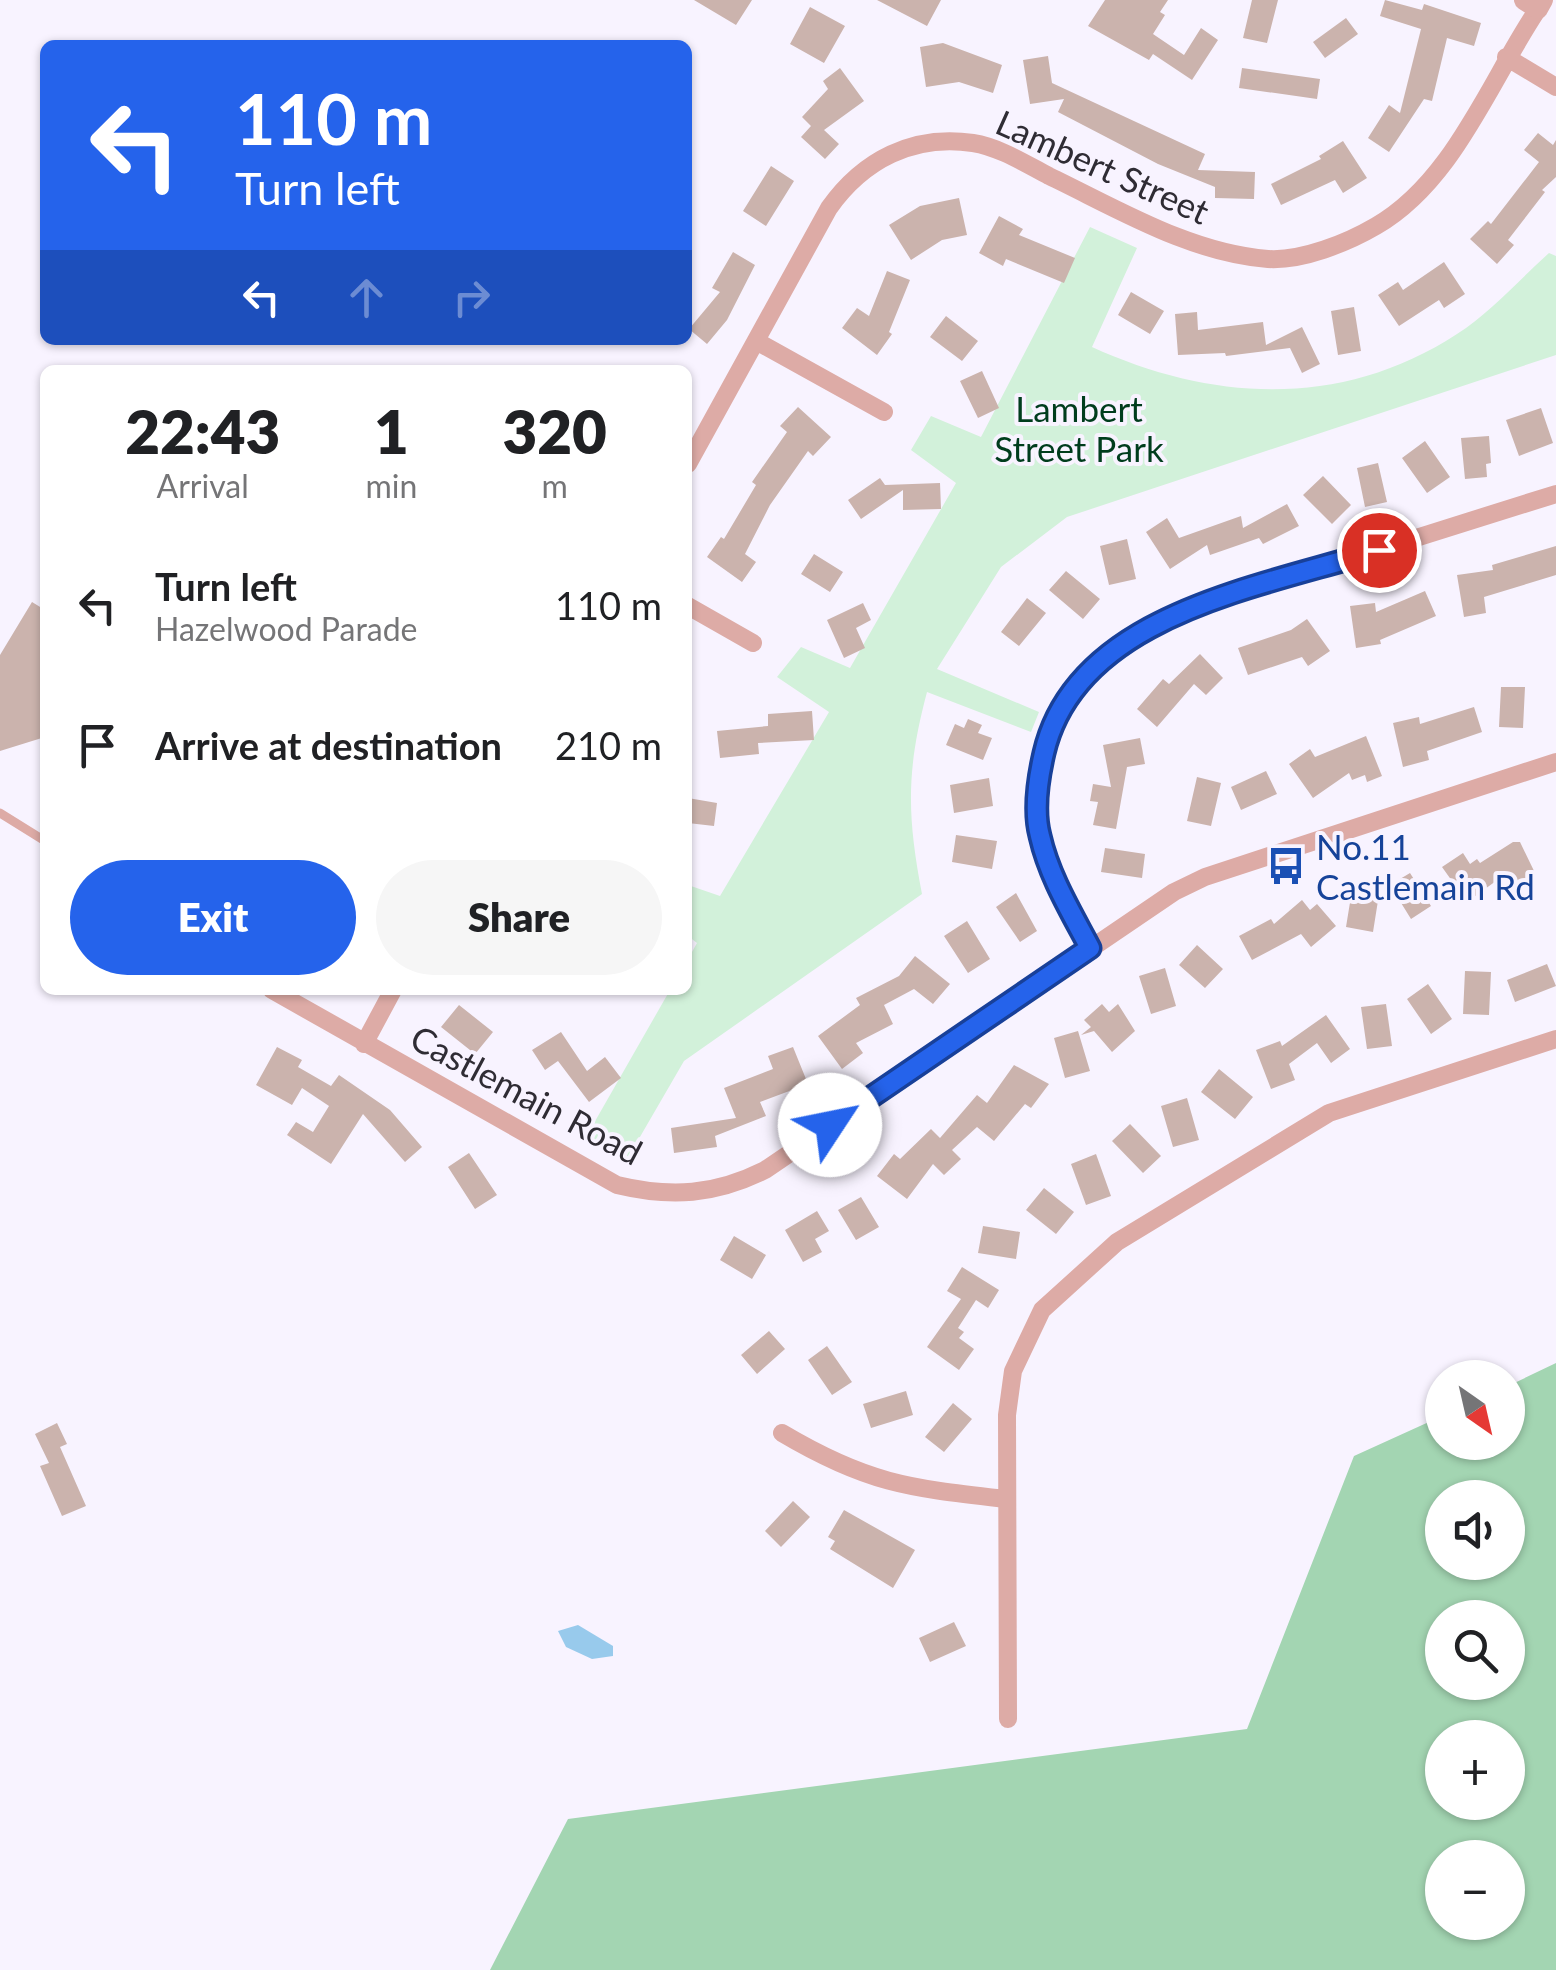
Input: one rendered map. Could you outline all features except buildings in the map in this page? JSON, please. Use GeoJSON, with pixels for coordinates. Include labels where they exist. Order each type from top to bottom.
{"type":"FeatureCollection","features":[{"type":"Feature","properties":{"kind":"street","name":"Lambert Street"},"geometry":{"type":"LineString","coordinates":[[692,457],[843,188],[874,162],[909,146],[976,143],[1164,230],[1222,252],[1273,260],[1328,248],[1378,225],[1422,190],[1451,152],[1535,3]]}},
{"type":"Feature","properties":{"kind":"street"},"geometry":{"type":"LineString","coordinates":[[1506,57],[1556,88]]}},
{"type":"Feature","properties":{"kind":"street"},"geometry":{"type":"LineString","coordinates":[[756,342],[884,412]]}},
{"type":"Feature","properties":{"kind":"street"},"geometry":{"type":"LineString","coordinates":[[1090,948],[1049,867],[1038,832],[1037,798],[1049,730],[1070,693],[1097,660],[1167,617],[1556,494]]}},
{"type":"Feature","properties":{"kind":"street"},"geometry":{"type":"LineString","coordinates":[[692,608],[753,643]]}},
{"type":"Feature","properties":{"kind":"street","name":"Castlemain Road"},"geometry":{"type":"LineString","coordinates":[[281,995],[618,1186],[656,1194],[730,1188],[764,1170],[1090,948],[1205,877],[1556,762]]}},
{"type":"Feature","properties":{"kind":"street"},"geometry":{"type":"LineString","coordinates":[[364,1044],[390,995]]}},
{"type":"Feature","properties":{"kind":"street"},"geometry":{"type":"LineString","coordinates":[[1008,1718],[1007,1415],[1013,1371],[1042,1310],[1095,1258],[1328,1113],[1556,1039]]}},
{"type":"Feature","properties":{"kind":"street"},"geometry":{"type":"LineString","coordinates":[[782,1433],[841,1467],[887,1484],[1006,1499]]}},
{"type":"Feature","properties":{"kind":"lane"},"geometry":{"type":"LineString","coordinates":[[0,813],[40,838]]}},
{"type":"Feature","properties":{"kind":"green space","name":"Lambert Street Park"},"geometry":{"type":"Polygon","coordinates":[[[1090,227],[1137,248],[1092,347],[1184,379],[1230,387],[1323,386],[1413,358],[1469,326],[1549,253],[1556,256],[1556,355],[1067,517],[1001,567],[937,669],[1039,712],[1031,732],[927,692],[915,746],[911,793],[922,894],[684,1061],[626,1161],[586,1137],[667,995],[692,995],[692,952],[697,943],[692,939],[692,886],[720,896],[829,712],[777,677],[801,647],[850,668],[956,483],[911,450],[931,416],[981,437],[1090,227]]]}},
{"type":"Feature","properties":{"kind":"green space"},"geometry":{"type":"Polygon","coordinates":[[[1556,1363],[1556,1970],[490,1970],[568,1819],[1247,1729],[1354,1456],[1425,1424],[1425,1460],[1525,1460],[1525,1378],[1556,1363]]]}},
{"type":"Feature","properties":{"kind":"water"},"geometry":{"type":"Polygon","coordinates":[[[578,1625],[613,1646],[613,1656],[592,1659],[566,1647],[558,1631],[578,1625]]]}},
{"type":"Feature","properties":{"kind":"place","name":"No.11 Castlemain Rd"},"geometry":{"type":"Point","coordinates":[1286,866]}},
{"type":"Feature","properties":{"kind":"route"},"geometry":{"type":"LineString","coordinates":[[830,1125],[1090,948],[1049,867],[1038,832],[1037,798],[1049,730],[1070,693],[1097,660],[1133,634],[1167,617],[1379,550]]}}]}
